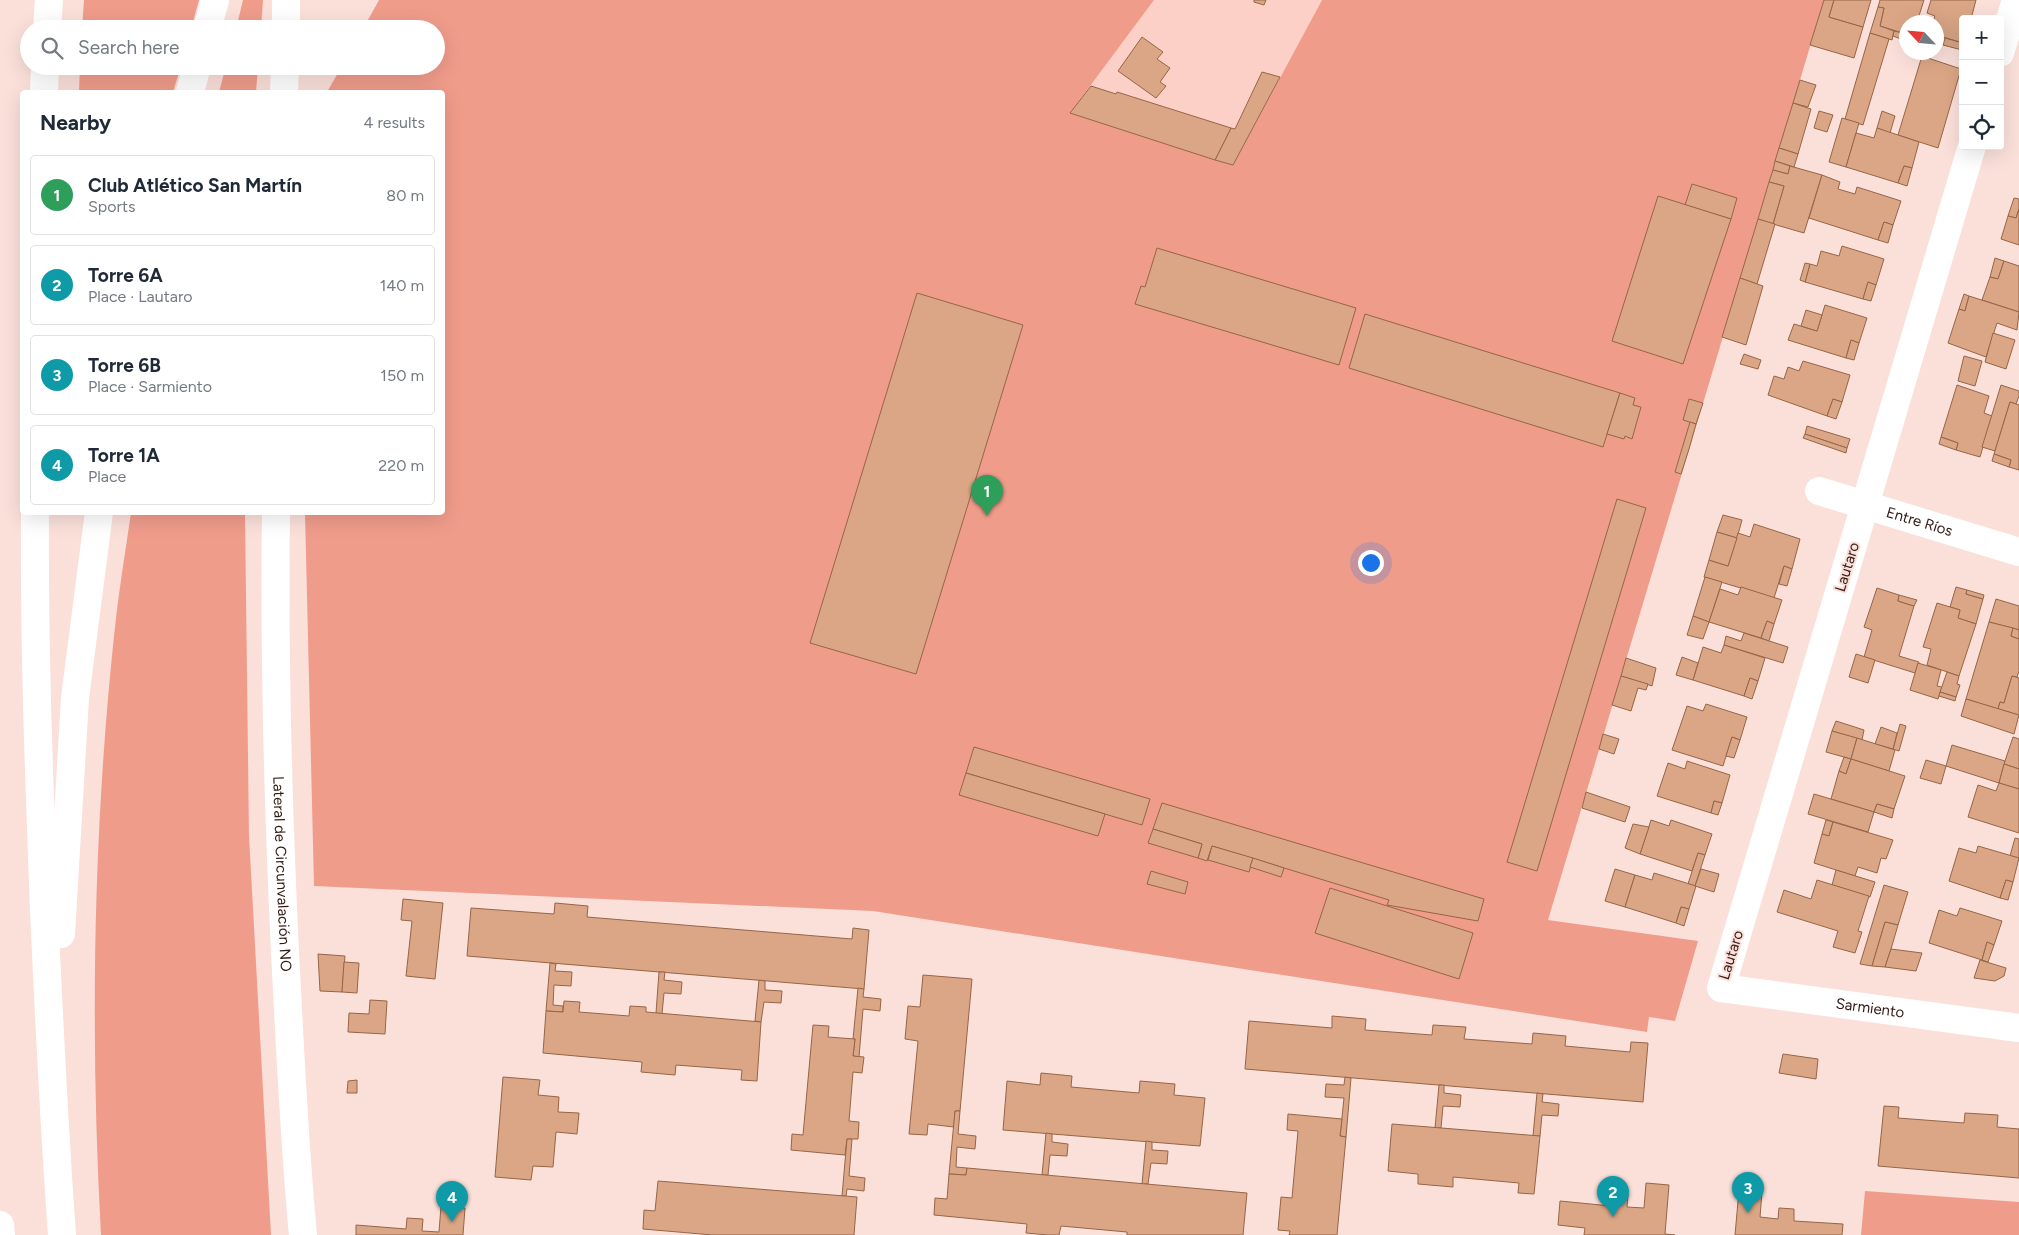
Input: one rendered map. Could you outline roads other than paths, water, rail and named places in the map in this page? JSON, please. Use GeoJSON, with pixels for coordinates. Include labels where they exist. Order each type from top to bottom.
{"type":"FeatureCollection","features":[{"type":"Feature","properties":{"kind":"main road"},"geometry":{"type":"LineString","coordinates":[[48,20],[49,0]]}},
{"type":"Feature","properties":{"kind":"main road"},"geometry":{"type":"LineString","coordinates":[[209,20],[215,0]]}},
{"type":"Feature","properties":{"kind":"main road"},"geometry":{"type":"LineString","coordinates":[[286,0],[286,20]]}},
{"type":"Feature","properties":{"kind":"main road"},"geometry":{"type":"LineString","coordinates":[[2004,40],[2016,0]]}},
{"type":"Feature","properties":{"kind":"main road"},"geometry":{"type":"LineString","coordinates":[[44,90],[45,75]]}},
{"type":"Feature","properties":{"kind":"main road"},"geometry":{"type":"LineString","coordinates":[[191,90],[195,75]]}},
{"type":"Feature","properties":{"kind":"main road"},"geometry":{"type":"LineString","coordinates":[[284,90],[285,75]]}},
{"type":"Feature","properties":{"kind":"main road","name":"Lautaro"},"geometry":{"type":"LineString","coordinates":[[1721,988],[1971,150]]}},
{"type":"Feature","properties":{"kind":"main road","name":"Entre Ríos"},"geometry":{"type":"LineString","coordinates":[[1819,490],[2019,552]]}},
{"type":"Feature","properties":{"kind":"main road"},"geometry":{"type":"LineString","coordinates":[[35,515],[41,845],[54,1115],[62,1235]]}},
{"type":"Feature","properties":{"kind":"main road"},"geometry":{"type":"LineString","coordinates":[[54,1115],[61,931],[74,717],[99,515]]}},
{"type":"Feature","properties":{"kind":"main road","name":"Lateral de Circunvalación NO"},"geometry":{"type":"LineString","coordinates":[[276,515],[275,656],[282,890],[294,1126],[302,1235]]}},
{"type":"Feature","properties":{"kind":"main road","name":"Sarmiento"},"geometry":{"type":"LineString","coordinates":[[1721,988],[2019,1028]]}},
{"type":"Feature","properties":{"kind":"main road"},"geometry":{"type":"LineString","coordinates":[[0,1225],[1,1235]]}},
{"type":"Feature","properties":{"kind":"place","name":"Club Atlético San Martín"},"geometry":{"type":"Point","coordinates":[987,516]}},
{"type":"Feature","properties":{"kind":"place","name":"Torre 6B"},"geometry":{"type":"Point","coordinates":[1748,1213]}},
{"type":"Feature","properties":{"kind":"place","name":"Torre 6A"},"geometry":{"type":"Point","coordinates":[1613,1217]}},
{"type":"Feature","properties":{"kind":"place","name":"Torre 1A"},"geometry":{"type":"Point","coordinates":[452,1222]}}]}
